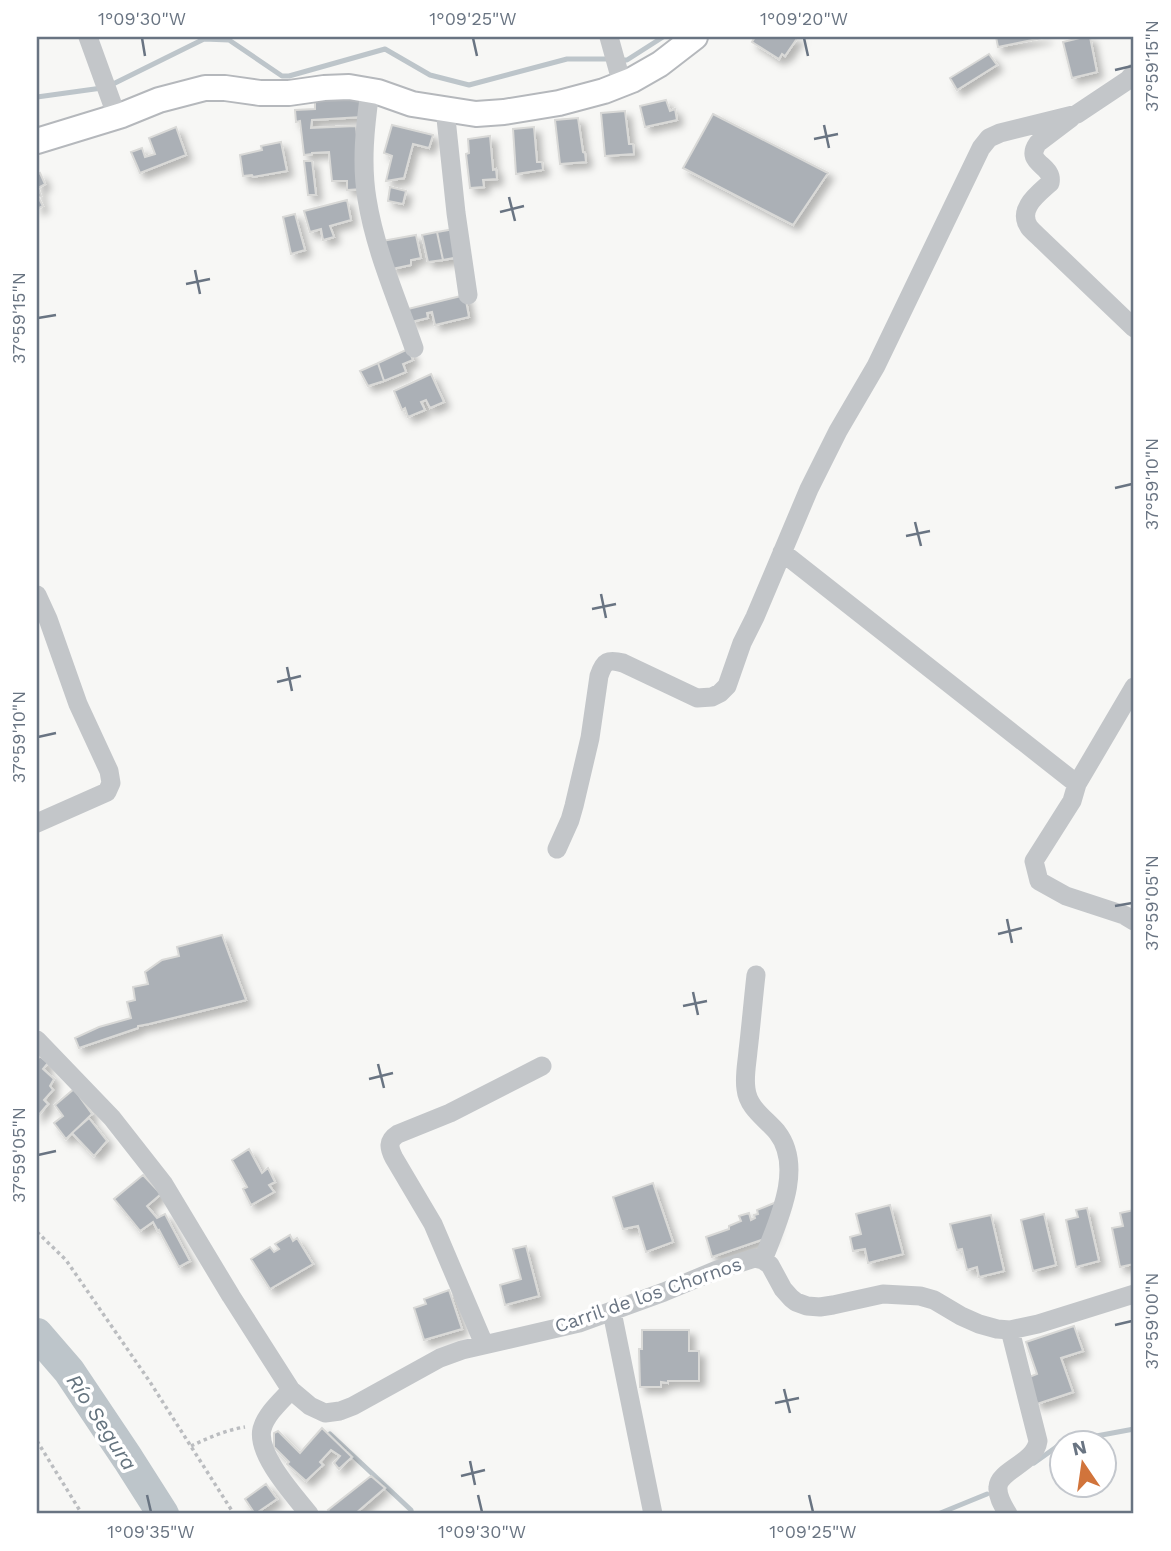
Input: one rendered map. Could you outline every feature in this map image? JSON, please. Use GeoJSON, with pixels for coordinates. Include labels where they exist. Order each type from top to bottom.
{"type":"FeatureCollection","features":[{"type":"Feature","properties":{"kind":"main road"},"geometry":{"type":"LineString","coordinates":[[37,141],[109,97],[159,100],[205,88],[260,93],[349,88],[370,91],[412,104],[476,114],[504,112],[604,92],[615,60],[660,64],[695,37]]}},
{"type":"Feature","properties":{"kind":"street"},"geometry":{"type":"LineString","coordinates":[[88,37],[109,97]]}},
{"type":"Feature","properties":{"kind":"street"},"geometry":{"type":"LineString","coordinates":[[1034,148],[1134,73]]}},
{"type":"Feature","properties":{"kind":"street"},"geometry":{"type":"LineString","coordinates":[[370,91],[364,136],[367,196],[373,229],[414,348]]}},
{"type":"Feature","properties":{"kind":"street"},"geometry":{"type":"LineString","coordinates":[[445,109],[468,295]]}},
{"type":"Feature","properties":{"kind":"street"},"geometry":{"type":"LineString","coordinates":[[557,849],[575,806],[602,666],[608,661],[623,663],[697,698],[712,697],[727,686],[742,643],[809,489],[838,431],[876,366],[976,158],[989,138],[1013,129],[1077,114]]}},
{"type":"Feature","properties":{"kind":"street"},"geometry":{"type":"LineString","coordinates":[[1013,129],[1031,134],[1034,157],[1052,179],[1026,210],[1029,226],[1134,328]]}},
{"type":"Feature","properties":{"kind":"street"},"geometry":{"type":"LineString","coordinates":[[782,552],[1077,785]]}},
{"type":"Feature","properties":{"kind":"street"},"geometry":{"type":"LineString","coordinates":[[37,595],[78,704],[109,771],[111,783],[107,792],[37,823]]}},
{"type":"Feature","properties":{"kind":"street"},"geometry":{"type":"LineString","coordinates":[[1134,687],[1077,785],[1072,801],[1034,861],[1039,881],[1066,896],[1125,915],[1134,921]]}},
{"type":"Feature","properties":{"kind":"street"},"geometry":{"type":"LineString","coordinates":[[756,975],[745,1087],[752,1106],[778,1133],[788,1154],[790,1168],[785,1197],[763,1260]]}},
{"type":"Feature","properties":{"kind":"street","name":"Carril de los Chornos"},"geometry":{"type":"LineString","coordinates":[[37,1040],[111,1118],[163,1183],[291,1390],[310,1406],[325,1413],[340,1411],[364,1400],[440,1358],[612,1312],[717,1270],[755,1258],[771,1265],[783,1289],[796,1302],[807,1306],[833,1305],[883,1294],[920,1296],[934,1300],[979,1324],[997,1329],[1010,1330],[1038,1324],[1134,1294]]}},
{"type":"Feature","properties":{"kind":"street"},"geometry":{"type":"LineString","coordinates":[[484,1345],[433,1223],[394,1158],[390,1143],[392,1138],[450,1113],[542,1066]]}},
{"type":"Feature","properties":{"kind":"street"},"geometry":{"type":"LineString","coordinates":[[612,1312],[653,1514]]}},
{"type":"Feature","properties":{"kind":"street"},"geometry":{"type":"LineString","coordinates":[[1008,1514],[998,1494],[1000,1480],[1032,1455],[1038,1441],[1010,1330]]}},
{"type":"Feature","properties":{"kind":"street"},"geometry":{"type":"LineString","coordinates":[[291,1390],[262,1427],[261,1437],[265,1452],[274,1468],[309,1514]]}},
{"type":"Feature","properties":{"kind":"path"},"geometry":{"type":"LineString","coordinates":[[37,1232],[66,1260],[150,1382],[234,1514]]}},
{"type":"Feature","properties":{"kind":"path"},"geometry":{"type":"LineString","coordinates":[[191,1446],[235,1429],[262,1427]]}},
{"type":"Feature","properties":{"kind":"path"},"geometry":{"type":"LineString","coordinates":[[37,1441],[82,1514]]}},
{"type":"Feature","properties":{"kind":"building"},"geometry":{"type":"Polygon","coordinates":[[[755,37],[798,37],[785,56],[782,54],[779,59],[752,42],[755,37]]]}},
{"type":"Feature","properties":{"kind":"building"},"geometry":{"type":"Polygon","coordinates":[[[996,37],[1047,37],[998,47],[996,37]]]}},
{"type":"Feature","properties":{"kind":"building"},"geometry":{"type":"Polygon","coordinates":[[[1090,37],[1097,72],[1072,78],[1063,42],[1090,37]]]}},
{"type":"Feature","properties":{"kind":"building"},"geometry":{"type":"Polygon","coordinates":[[[989,54],[997,65],[957,90],[950,78],[989,54]]]}},
{"type":"Feature","properties":{"kind":"building"},"geometry":{"type":"Polygon","coordinates":[[[361,92],[362,117],[312,120],[311,128],[356,126],[363,189],[347,190],[347,181],[332,181],[329,152],[304,155],[300,121],[296,122],[295,110],[315,109],[315,101],[361,92]]]}},
{"type":"Feature","properties":{"kind":"building"},"geometry":{"type":"Polygon","coordinates":[[[666,100],[670,111],[675,109],[677,120],[645,127],[640,106],[666,100]]]}},
{"type":"Feature","properties":{"kind":"building"},"geometry":{"type":"Polygon","coordinates":[[[625,111],[629,144],[633,144],[634,154],[605,156],[601,113],[625,111]]]}},
{"type":"Feature","properties":{"kind":"building"},"geometry":{"type":"Polygon","coordinates":[[[713,114],[828,173],[793,225],[683,168],[713,114]]]}},
{"type":"Feature","properties":{"kind":"building"},"geometry":{"type":"Polygon","coordinates":[[[578,118],[586,162],[560,164],[555,120],[578,118]]]}},
{"type":"Feature","properties":{"kind":"building"},"geometry":{"type":"Polygon","coordinates":[[[392,125],[433,135],[429,148],[413,144],[404,178],[386,181],[392,156],[384,153],[392,125]]]}},
{"type":"Feature","properties":{"kind":"building"},"geometry":{"type":"Polygon","coordinates":[[[176,127],[186,155],[140,173],[131,152],[142,148],[145,157],[155,154],[149,138],[176,127]]]}},
{"type":"Feature","properties":{"kind":"building"},"geometry":{"type":"Polygon","coordinates":[[[534,127],[537,162],[542,162],[543,170],[516,174],[513,129],[534,127]]]}},
{"type":"Feature","properties":{"kind":"building"},"geometry":{"type":"Polygon","coordinates":[[[490,136],[493,170],[496,169],[497,179],[483,180],[484,187],[470,188],[466,154],[469,153],[468,139],[490,136]]]}},
{"type":"Feature","properties":{"kind":"building"},"geometry":{"type":"Polygon","coordinates":[[[281,142],[287,171],[253,177],[243,176],[240,155],[262,150],[261,146],[281,142]]]}},
{"type":"Feature","properties":{"kind":"building"},"geometry":{"type":"Polygon","coordinates":[[[304,161],[312,161],[316,195],[308,195],[304,161]]]}},
{"type":"Feature","properties":{"kind":"building"},"geometry":{"type":"Polygon","coordinates":[[[40,173],[45,184],[38,188],[41,196],[38,197],[43,206],[37,209],[37,175],[40,173]]]}},
{"type":"Feature","properties":{"kind":"building"},"geometry":{"type":"Polygon","coordinates":[[[390,187],[406,191],[403,204],[388,201],[390,187]]]}},
{"type":"Feature","properties":{"kind":"building"},"geometry":{"type":"Polygon","coordinates":[[[347,200],[351,220],[330,226],[334,237],[323,240],[321,229],[310,232],[304,211],[347,200]]]}},
{"type":"Feature","properties":{"kind":"building"},"geometry":{"type":"Polygon","coordinates":[[[295,214],[305,250],[291,254],[283,217],[295,214]]]}},
{"type":"Feature","properties":{"kind":"building"},"geometry":{"type":"Polygon","coordinates":[[[454,229],[459,257],[443,260],[437,232],[454,229]]]}},
{"type":"Feature","properties":{"kind":"building"},"geometry":{"type":"Polygon","coordinates":[[[437,232],[443,260],[428,262],[422,235],[437,232]]]}},
{"type":"Feature","properties":{"kind":"building"},"geometry":{"type":"Polygon","coordinates":[[[416,235],[421,258],[411,260],[411,265],[392,269],[382,241],[416,235]]]}},
{"type":"Feature","properties":{"kind":"building"},"geometry":{"type":"Polygon","coordinates":[[[465,295],[469,317],[435,325],[432,312],[427,313],[428,318],[411,322],[408,309],[465,295]]]}},
{"type":"Feature","properties":{"kind":"building"},"geometry":{"type":"Polygon","coordinates":[[[408,349],[413,360],[403,364],[406,372],[384,381],[378,363],[408,349]]]}},
{"type":"Feature","properties":{"kind":"building"},"geometry":{"type":"Polygon","coordinates":[[[378,363],[384,381],[368,386],[360,371],[378,363]]]}},
{"type":"Feature","properties":{"kind":"building"},"geometry":{"type":"Polygon","coordinates":[[[431,374],[444,402],[430,408],[426,400],[421,402],[425,410],[408,417],[394,391],[431,374]]]}},
{"type":"Feature","properties":{"kind":"building"},"geometry":{"type":"Polygon","coordinates":[[[222,935],[246,1000],[138,1026],[79,1048],[75,1038],[99,1027],[131,1018],[127,1002],[135,1000],[133,987],[148,984],[145,972],[162,960],[179,956],[177,947],[222,935]]]}},
{"type":"Feature","properties":{"kind":"building"},"geometry":{"type":"Polygon","coordinates":[[[40,1056],[48,1063],[43,1069],[54,1079],[50,1086],[53,1090],[44,1100],[48,1104],[37,1117],[37,1060],[40,1056]]]}},
{"type":"Feature","properties":{"kind":"building"},"geometry":{"type":"Polygon","coordinates":[[[74,1089],[92,1114],[66,1139],[54,1123],[63,1116],[55,1105],[74,1089]]]}},
{"type":"Feature","properties":{"kind":"building"},"geometry":{"type":"Polygon","coordinates":[[[89,1118],[107,1141],[94,1156],[72,1133],[89,1118]]]}},
{"type":"Feature","properties":{"kind":"building"},"geometry":{"type":"Polygon","coordinates":[[[249,1149],[262,1173],[268,1168],[275,1182],[269,1185],[274,1192],[251,1205],[243,1189],[247,1187],[232,1160],[249,1149]]]}},
{"type":"Feature","properties":{"kind":"building"},"geometry":{"type":"Polygon","coordinates":[[[143,1175],[161,1194],[147,1206],[157,1218],[165,1214],[190,1261],[179,1267],[153,1222],[140,1231],[114,1199],[143,1175]]]}},
{"type":"Feature","properties":{"kind":"building"},"geometry":{"type":"Polygon","coordinates":[[[653,1183],[673,1242],[646,1252],[638,1226],[623,1229],[613,1197],[653,1183]]]}},
{"type":"Feature","properties":{"kind":"building"},"geometry":{"type":"Polygon","coordinates":[[[779,1201],[770,1237],[712,1257],[706,1237],[729,1229],[729,1226],[741,1221],[739,1216],[749,1213],[751,1220],[758,1214],[757,1210],[779,1201]]]}},
{"type":"Feature","properties":{"kind":"building"},"geometry":{"type":"Polygon","coordinates":[[[890,1205],[903,1254],[868,1263],[865,1249],[853,1251],[850,1237],[861,1234],[856,1214],[890,1205]]]}},
{"type":"Feature","properties":{"kind":"building"},"geometry":{"type":"Polygon","coordinates":[[[1087,1208],[1099,1261],[1076,1267],[1066,1220],[1078,1217],[1076,1210],[1087,1208]]]}},
{"type":"Feature","properties":{"kind":"building"},"geometry":{"type":"Polygon","coordinates":[[[1134,1210],[1134,1264],[1120,1267],[1112,1228],[1123,1226],[1120,1213],[1134,1210]]]}},
{"type":"Feature","properties":{"kind":"building"},"geometry":{"type":"Polygon","coordinates":[[[1044,1214],[1056,1265],[1033,1271],[1021,1220],[1044,1214]]]}},
{"type":"Feature","properties":{"kind":"building"},"geometry":{"type":"Polygon","coordinates":[[[991,1215],[1004,1271],[979,1277],[977,1267],[967,1270],[962,1249],[957,1250],[950,1224],[991,1215]]]}},
{"type":"Feature","properties":{"kind":"building"},"geometry":{"type":"Polygon","coordinates":[[[290,1235],[293,1241],[297,1238],[313,1264],[270,1289],[251,1259],[270,1247],[274,1252],[279,1249],[275,1244],[290,1235]]]}},
{"type":"Feature","properties":{"kind":"building"},"geometry":{"type":"Polygon","coordinates":[[[526,1246],[539,1296],[505,1305],[500,1285],[521,1279],[513,1249],[526,1246]]]}},
{"type":"Feature","properties":{"kind":"building"},"geometry":{"type":"Polygon","coordinates":[[[449,1290],[462,1329],[424,1340],[414,1308],[426,1304],[424,1299],[449,1290]]]}},
{"type":"Feature","properties":{"kind":"building"},"geometry":{"type":"Polygon","coordinates":[[[1074,1326],[1083,1351],[1061,1358],[1073,1392],[1037,1404],[1029,1377],[1037,1374],[1026,1342],[1074,1326]]]}},
{"type":"Feature","properties":{"kind":"building"},"geometry":{"type":"Polygon","coordinates":[[[642,1330],[689,1330],[689,1351],[699,1351],[699,1381],[668,1381],[661,1382],[661,1387],[640,1387],[639,1349],[642,1349],[642,1330]]]}},
{"type":"Feature","properties":{"kind":"building"},"geometry":{"type":"Polygon","coordinates":[[[322,1428],[352,1457],[339,1469],[334,1463],[340,1456],[331,1450],[320,1462],[323,1465],[306,1481],[287,1464],[289,1462],[274,1447],[274,1433],[278,1431],[300,1453],[322,1428]]]}},
{"type":"Feature","properties":{"kind":"building"},"geometry":{"type":"Polygon","coordinates":[[[371,1476],[385,1488],[355,1514],[331,1514],[328,1510],[371,1476]]]}},
{"type":"Feature","properties":{"kind":"building"},"geometry":{"type":"Polygon","coordinates":[[[266,1484],[277,1499],[255,1514],[245,1499],[266,1484]]]}},
{"type":"Feature","properties":{"kind":"waterway"},"geometry":{"type":"LineString","coordinates":[[621,60],[627,60],[663,37]]}},
{"type":"Feature","properties":{"kind":"waterway"},"geometry":{"type":"LineString","coordinates":[[111,85],[204,39],[229,40],[282,76],[385,49],[430,75],[469,85],[567,59],[611,59]]}},
{"type":"Feature","properties":{"kind":"waterway"},"geometry":{"type":"LineString","coordinates":[[37,97],[102,88]]}},
{"type":"Feature","properties":{"kind":"waterway","name":"Río Segura"},"geometry":{"type":"LineString","coordinates":[[37,1334],[69,1371],[163,1514]]}},
{"type":"Feature","properties":{"kind":"waterway"},"geometry":{"type":"LineString","coordinates":[[1118,1432],[1134,1429]]}},
{"type":"Feature","properties":{"kind":"waterway"},"geometry":{"type":"LineString","coordinates":[[330,1434],[411,1510],[412,1514]]}},
{"type":"Feature","properties":{"kind":"waterway"},"geometry":{"type":"LineString","coordinates":[[1034,1463],[1048,1453]]}},
{"type":"Feature","properties":{"kind":"waterway"},"geometry":{"type":"LineString","coordinates":[[938,1514],[987,1494]]}}]}
